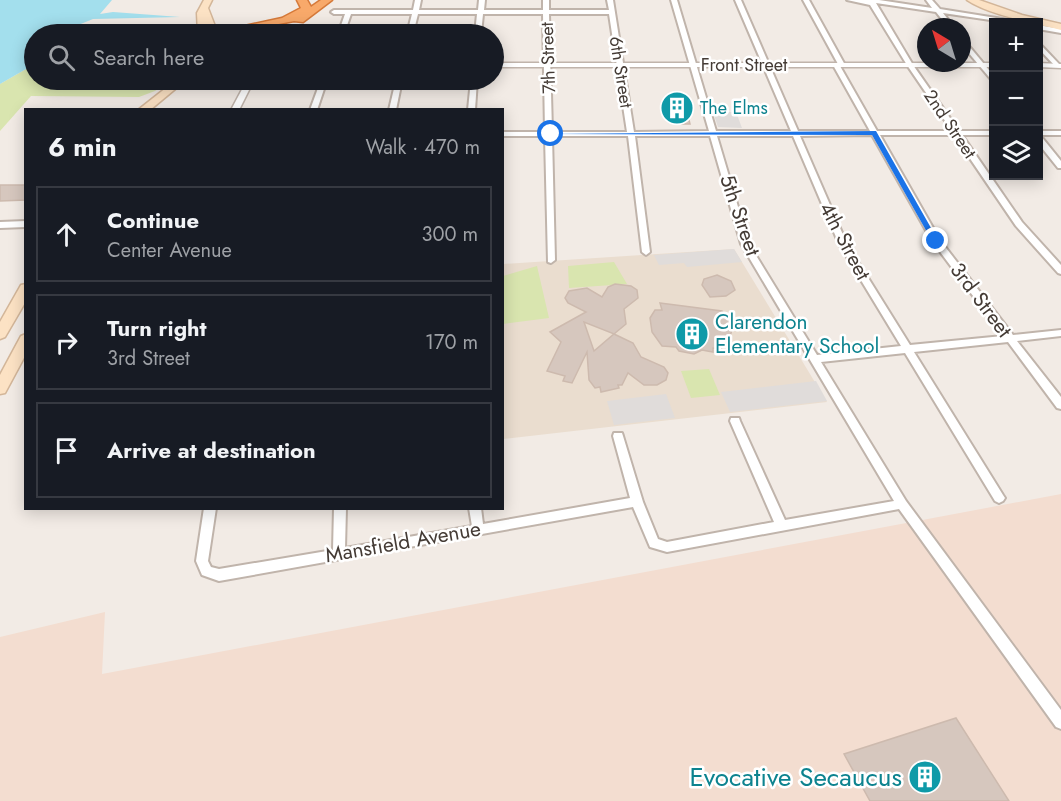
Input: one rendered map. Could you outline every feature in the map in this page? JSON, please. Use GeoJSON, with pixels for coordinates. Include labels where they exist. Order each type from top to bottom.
{"type":"FeatureCollection","features":[{"type":"Feature","properties":{"kind":"highway"},"geometry":{"type":"LineString","coordinates":[[269,24],[294,18],[306,8],[302,0]]}},
{"type":"Feature","properties":{"kind":"highway"},"geometry":{"type":"LineString","coordinates":[[276,24],[299,20],[327,0]]}},
{"type":"Feature","properties":{"kind":"main road"},"geometry":{"type":"LineString","coordinates":[[971,0],[1011,18]]}},
{"type":"Feature","properties":{"kind":"main road"},"geometry":{"type":"LineString","coordinates":[[1043,26],[1061,31]]}},
{"type":"Feature","properties":{"kind":"main road"},"geometry":{"type":"LineString","coordinates":[[1043,28],[1061,31]]}},
{"type":"Feature","properties":{"kind":"main road"},"geometry":{"type":"LineString","coordinates":[[146,108],[175,90]]}},
{"type":"Feature","properties":{"kind":"main road"},"geometry":{"type":"LineString","coordinates":[[162,108],[180,90]]}},
{"type":"Feature","properties":{"kind":"main road"},"geometry":{"type":"LineString","coordinates":[[0,334],[24,292]]}},
{"type":"Feature","properties":{"kind":"main road"},"geometry":{"type":"LineString","coordinates":[[0,389],[24,343]]}},
{"type":"Feature","properties":{"kind":"street"},"geometry":{"type":"LineString","coordinates":[[413,24],[418,0]]}},
{"type":"Feature","properties":{"kind":"street"},"geometry":{"type":"LineString","coordinates":[[479,24],[482,0]]}},
{"type":"Feature","properties":{"kind":"street","name":"7th Street"},"geometry":{"type":"LineString","coordinates":[[546,0],[551,134],[551,260]]}},
{"type":"Feature","properties":{"kind":"street","name":"6th Street"},"geometry":{"type":"LineString","coordinates":[[610,0],[632,134],[646,252]]}},
{"type":"Feature","properties":{"kind":"street","name":"5th Street"},"geometry":{"type":"LineString","coordinates":[[674,0],[745,244],[902,504],[1061,722]]}},
{"type":"Feature","properties":{"kind":"street","name":"4th Street"},"geometry":{"type":"LineString","coordinates":[[738,0],[793,133],[843,244],[999,498]]}},
{"type":"Feature","properties":{"kind":"street","name":"3rd Street"},"geometry":{"type":"LineString","coordinates":[[806,0],[874,133],[936,241],[1061,405]]}},
{"type":"Feature","properties":{"kind":"street"},"geometry":{"type":"LineString","coordinates":[[850,0],[869,1],[989,21]]}},
{"type":"Feature","properties":{"kind":"street"},"geometry":{"type":"LineString","coordinates":[[929,0],[944,18]]}},
{"type":"Feature","properties":{"kind":"street","name":"2nd Street"},"geometry":{"type":"LineString","coordinates":[[869,1],[1019,224],[1061,271]]}},
{"type":"Feature","properties":{"kind":"street"},"geometry":{"type":"LineString","coordinates":[[334,12],[612,12]]}},
{"type":"Feature","properties":{"kind":"street"},"geometry":{"type":"LineString","coordinates":[[344,24],[349,12]]}},
{"type":"Feature","properties":{"kind":"street"},"geometry":{"type":"LineString","coordinates":[[940,13],[1011,18]]}},
{"type":"Feature","properties":{"kind":"street"},"geometry":{"type":"LineString","coordinates":[[1043,49],[1059,67]]}},
{"type":"Feature","properties":{"kind":"street"},"geometry":{"type":"LineString","coordinates":[[971,52],[989,76]]}},
{"type":"Feature","properties":{"kind":"street","name":"Front Street"},"geometry":{"type":"LineString","coordinates":[[504,65],[989,65]]}},
{"type":"Feature","properties":{"kind":"street"},"geometry":{"type":"LineString","coordinates":[[1043,65],[1059,67]]}},
{"type":"Feature","properties":{"kind":"street"},"geometry":{"type":"LineString","coordinates":[[236,108],[245,90]]}},
{"type":"Feature","properties":{"kind":"street"},"geometry":{"type":"LineString","coordinates":[[314,108],[320,90]]}},
{"type":"Feature","properties":{"kind":"street"},"geometry":{"type":"LineString","coordinates":[[392,108],[397,90]]}},
{"type":"Feature","properties":{"kind":"street"},"geometry":{"type":"LineString","coordinates":[[471,108],[473,90]]}},
{"type":"Feature","properties":{"kind":"street"},"geometry":{"type":"LineString","coordinates":[[504,134],[989,133]]}},
{"type":"Feature","properties":{"kind":"street"},"geometry":{"type":"LineString","coordinates":[[1043,135],[1061,133]]}},
{"type":"Feature","properties":{"kind":"street"},"geometry":{"type":"LineString","coordinates":[[1043,142],[1061,166]]}},
{"type":"Feature","properties":{"kind":"street"},"geometry":{"type":"LineString","coordinates":[[0,225],[24,224]]}},
{"type":"Feature","properties":{"kind":"street"},"geometry":{"type":"LineString","coordinates":[[813,359],[1061,333]]}},
{"type":"Feature","properties":{"kind":"street"},"geometry":{"type":"LineString","coordinates":[[735,421],[782,526]]}},
{"type":"Feature","properties":{"kind":"street"},"geometry":{"type":"LineString","coordinates":[[618,436],[637,502],[654,543],[667,548],[902,504]]}},
{"type":"Feature","properties":{"kind":"street","name":"Mansfield Avenue"},"geometry":{"type":"LineString","coordinates":[[210,510],[202,561],[206,571],[219,575],[637,502]]}},
{"type":"Feature","properties":{"kind":"street"},"geometry":{"type":"LineString","coordinates":[[339,554],[340,510]]}},
{"type":"Feature","properties":{"kind":"street"},"geometry":{"type":"LineString","coordinates":[[476,510],[478,529]]}},
{"type":"Feature","properties":{"kind":"shaded area"},"geometry":{"type":"Polygon","coordinates":[[[713,112],[736,112],[742,128],[718,127],[713,112]]]}},
{"type":"Feature","properties":{"kind":"shaded area"},"geometry":{"type":"Polygon","coordinates":[[[734,249],[827,402],[504,439],[504,264],[734,249]]]}},
{"type":"Feature","properties":{"kind":"shaded area"},"geometry":{"type":"Polygon","coordinates":[[[734,249],[742,262],[687,267],[684,263],[659,265],[654,255],[734,249]]]}},
{"type":"Feature","properties":{"kind":"shaded area"},"geometry":{"type":"Polygon","coordinates":[[[816,381],[827,401],[730,412],[721,392],[816,381]]]}},
{"type":"Feature","properties":{"kind":"shaded area"},"geometry":{"type":"Polygon","coordinates":[[[666,394],[675,418],[614,425],[607,401],[666,394]]]}},
{"type":"Feature","properties":{"kind":"shaded area"},"geometry":{"type":"Polygon","coordinates":[[[1061,494],[1061,801],[0,801],[0,637],[105,612],[102,674],[1061,494]]]}},
{"type":"Feature","properties":{"kind":"green space"},"geometry":{"type":"Polygon","coordinates":[[[24,70],[24,90],[156,90],[139,97],[31,96],[0,131],[0,84],[24,70]]]}},
{"type":"Feature","properties":{"kind":"green space"},"geometry":{"type":"Polygon","coordinates":[[[614,262],[627,284],[569,288],[568,266],[614,262]]]}},
{"type":"Feature","properties":{"kind":"green space"},"geometry":{"type":"Polygon","coordinates":[[[537,266],[549,318],[504,324],[504,276],[537,266]]]}},
{"type":"Feature","properties":{"kind":"green space"},"geometry":{"type":"Polygon","coordinates":[[[709,369],[720,395],[691,398],[681,371],[709,369]]]}},
{"type":"Feature","properties":{"kind":"water"},"geometry":{"type":"Polygon","coordinates":[[[0,0],[112,0],[100,14],[113,12],[180,17],[93,19],[81,24],[24,24],[24,70],[0,84],[0,0]]]}},
{"type":"Feature","properties":{"kind":"building","name":"The Elms"},"geometry":{"type":"Polygon","coordinates":[[[668,99],[684,99],[690,124],[678,124],[672,120],[668,99]]]}},
{"type":"Feature","properties":{"kind":"building"},"geometry":{"type":"Polygon","coordinates":[[[0,185],[24,185],[24,200],[0,201],[0,185]]]}},
{"type":"Feature","properties":{"kind":"building"},"geometry":{"type":"Polygon","coordinates":[[[717,275],[731,281],[735,290],[726,296],[710,297],[702,285],[704,279],[717,275]]]}},
{"type":"Feature","properties":{"kind":"building"},"geometry":{"type":"Polygon","coordinates":[[[615,284],[631,286],[637,290],[638,298],[624,309],[626,324],[614,334],[633,343],[641,357],[664,367],[668,373],[666,380],[657,385],[644,385],[628,373],[622,385],[618,385],[619,388],[601,392],[600,387],[595,388],[589,380],[587,352],[572,383],[563,381],[565,376],[547,371],[561,342],[550,332],[586,312],[568,303],[565,298],[569,291],[587,288],[602,297],[608,287],[615,284]],[[584,322],[594,351],[614,334],[584,322]]]}},
{"type":"Feature","properties":{"kind":"building"},"geometry":{"type":"Polygon","coordinates":[[[660,303],[722,311],[733,326],[728,344],[720,349],[713,348],[713,352],[702,350],[694,354],[679,351],[676,347],[662,346],[652,332],[650,318],[655,310],[662,310],[660,303]]]}},
{"type":"Feature","properties":{"kind":"building","name":"Evocative Secaucus"},"geometry":{"type":"Polygon","coordinates":[[[956,718],[1009,801],[870,801],[844,754],[956,718]]]}},
{"type":"Feature","properties":{"kind":"place","name":"The Elms"},"geometry":{"type":"Point","coordinates":[677,108]}},
{"type":"Feature","properties":{"kind":"place","name":"Clarendon Elementary School"},"geometry":{"type":"Point","coordinates":[692,334]}},
{"type":"Feature","properties":{"kind":"place","name":"Evocative Secaucus"},"geometry":{"type":"Point","coordinates":[925,777]}},
{"type":"Feature","properties":{"kind":"route"},"geometry":{"type":"LineString","coordinates":[[551,134],[874,133],[936,241]]}}]}
